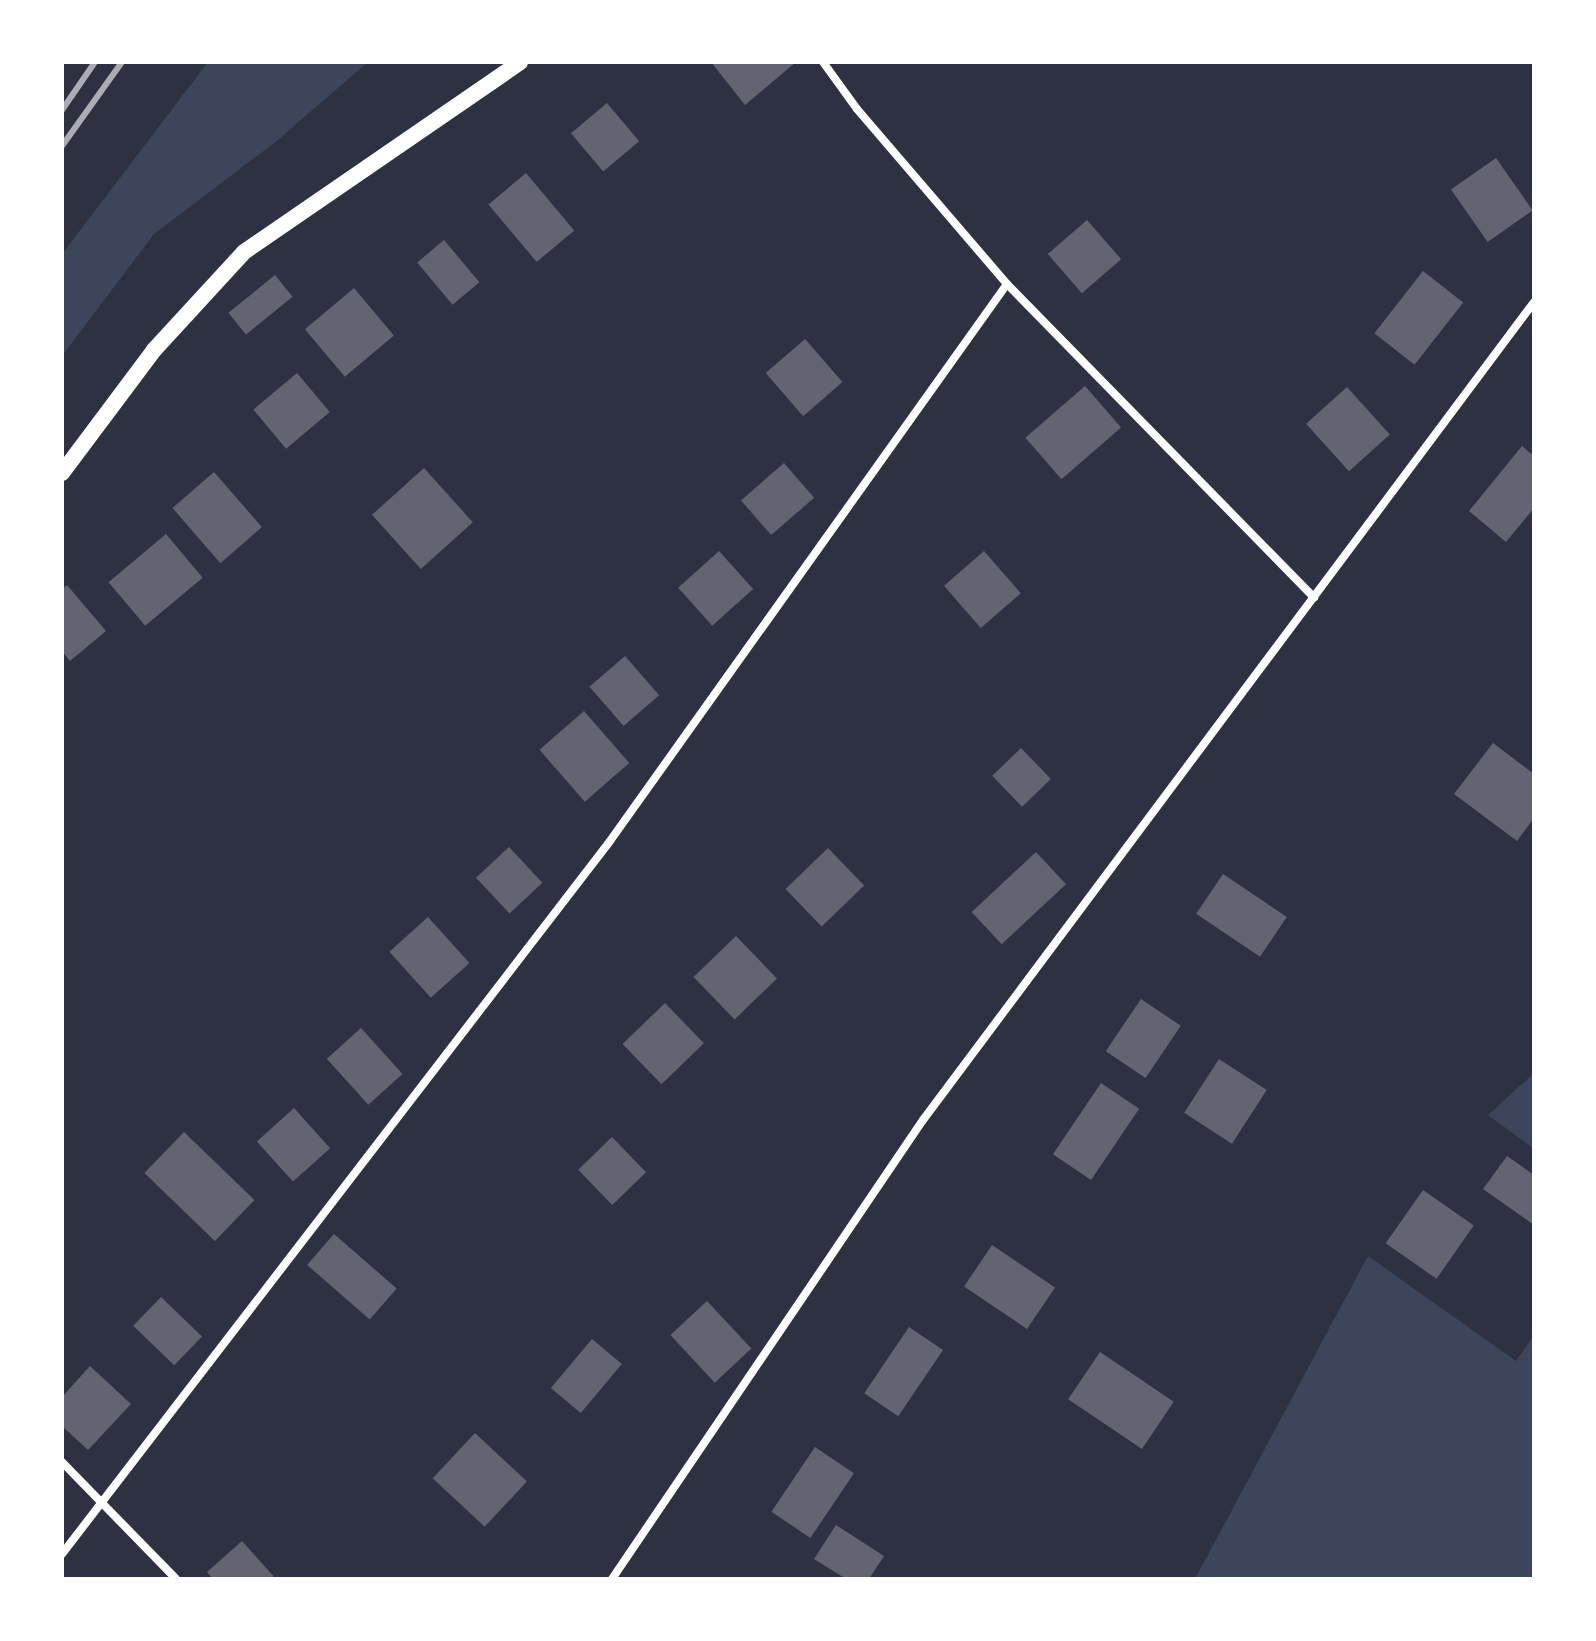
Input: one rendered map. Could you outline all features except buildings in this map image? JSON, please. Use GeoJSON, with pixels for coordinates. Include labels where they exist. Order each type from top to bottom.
{"type":"FeatureCollection","features":[{"type":"Feature","properties":{"kind":"main road"},"geometry":{"type":"LineString","coordinates":[[62,473],[154,350],[244,252],[520,62]]}},
{"type":"Feature","properties":{"kind":"street"},"geometry":{"type":"LineString","coordinates":[[823,62],[857,109],[1007,284],[1314,598]]}},
{"type":"Feature","properties":{"kind":"street"},"geometry":{"type":"LineString","coordinates":[[62,1554],[610,841],[1007,284]]}},
{"type":"Feature","properties":{"kind":"street"},"geometry":{"type":"LineString","coordinates":[[612,1579],[923,1120],[1534,302]]}},
{"type":"Feature","properties":{"kind":"street"},"geometry":{"type":"LineString","coordinates":[[62,1462],[176,1579]]}},
{"type":"Feature","properties":{"kind":"shaded area"},"geometry":{"type":"Polygon","coordinates":[[[208,62],[368,62],[273,144],[154,234],[62,356],[62,254],[208,62]]]}},
{"type":"Feature","properties":{"kind":"shaded area"},"geometry":{"type":"Polygon","coordinates":[[[1534,1073],[1534,1149],[1488,1115],[1534,1073]]]}},
{"type":"Feature","properties":{"kind":"shaded area"},"geometry":{"type":"Polygon","coordinates":[[[1368,1256],[1516,1361],[1534,1335],[1534,1579],[1195,1579],[1368,1256]]]}},
{"type":"Feature","properties":{"kind":"railway"},"geometry":{"type":"LineString","coordinates":[[62,110],[95,62]]}},
{"type":"Feature","properties":{"kind":"railway"},"geometry":{"type":"LineString","coordinates":[[62,146],[122,62]]}}]}
